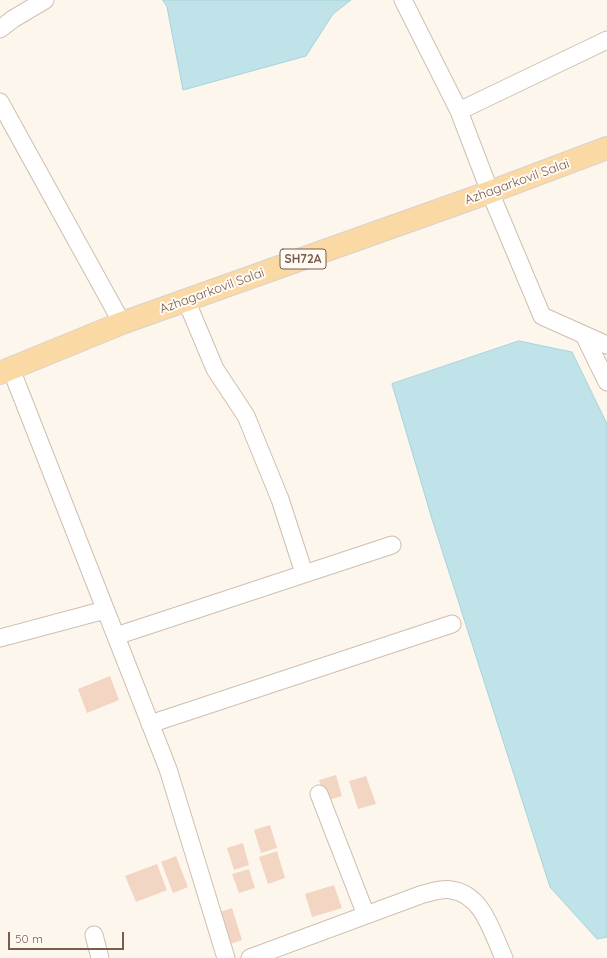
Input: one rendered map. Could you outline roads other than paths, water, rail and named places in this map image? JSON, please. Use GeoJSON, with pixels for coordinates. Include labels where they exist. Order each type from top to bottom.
{"type":"FeatureCollection","features":[{"type":"Feature","properties":{"kind":"main road","name":"Azhagarkovil Salai"},"geometry":{"type":"LineString","coordinates":[[6,371],[186,300],[490,192],[607,148]]}},
{"type":"Feature","properties":{"kind":"street"},"geometry":{"type":"LineString","coordinates":[[0,29],[13,19],[45,0]]}},
{"type":"Feature","properties":{"kind":"street"},"geometry":{"type":"LineString","coordinates":[[404,0],[459,111],[490,192],[542,316],[607,345]]}},
{"type":"Feature","properties":{"kind":"street"},"geometry":{"type":"LineString","coordinates":[[459,111],[607,40]]}},
{"type":"Feature","properties":{"kind":"street"},"geometry":{"type":"LineString","coordinates":[[0,102],[122,324]]}},
{"type":"Feature","properties":{"kind":"street"},"geometry":{"type":"LineString","coordinates":[[186,300],[215,369],[246,416],[280,499],[304,573]]}},
{"type":"Feature","properties":{"kind":"street"},"geometry":{"type":"LineString","coordinates":[[584,335],[607,382]]}},
{"type":"Feature","properties":{"kind":"street"},"geometry":{"type":"LineString","coordinates":[[6,371],[116,636],[168,769],[226,958]]}},
{"type":"Feature","properties":{"kind":"street"},"geometry":{"type":"LineString","coordinates":[[116,636],[392,545]]}},
{"type":"Feature","properties":{"kind":"street"},"geometry":{"type":"LineString","coordinates":[[0,638],[105,610]]}},
{"type":"Feature","properties":{"kind":"street"},"geometry":{"type":"LineString","coordinates":[[150,724],[452,624]]}},
{"type":"Feature","properties":{"kind":"street"},"geometry":{"type":"LineString","coordinates":[[319,794],[366,915]]}},
{"type":"Feature","properties":{"kind":"street"},"geometry":{"type":"LineString","coordinates":[[250,958],[423,894],[450,889],[469,896],[482,910],[504,958]]}},
{"type":"Feature","properties":{"kind":"street"},"geometry":{"type":"LineString","coordinates":[[94,935],[100,958]]}},
{"type":"Feature","properties":{"kind":"water"},"geometry":{"type":"Polygon","coordinates":[[[163,0],[351,0],[333,14],[306,56],[183,90],[167,7],[163,0]]]}},
{"type":"Feature","properties":{"kind":"water"},"geometry":{"type":"Polygon","coordinates":[[[519,341],[572,352],[607,424],[607,937],[597,939],[550,887],[432,519],[392,384],[519,341]]]}}]}
